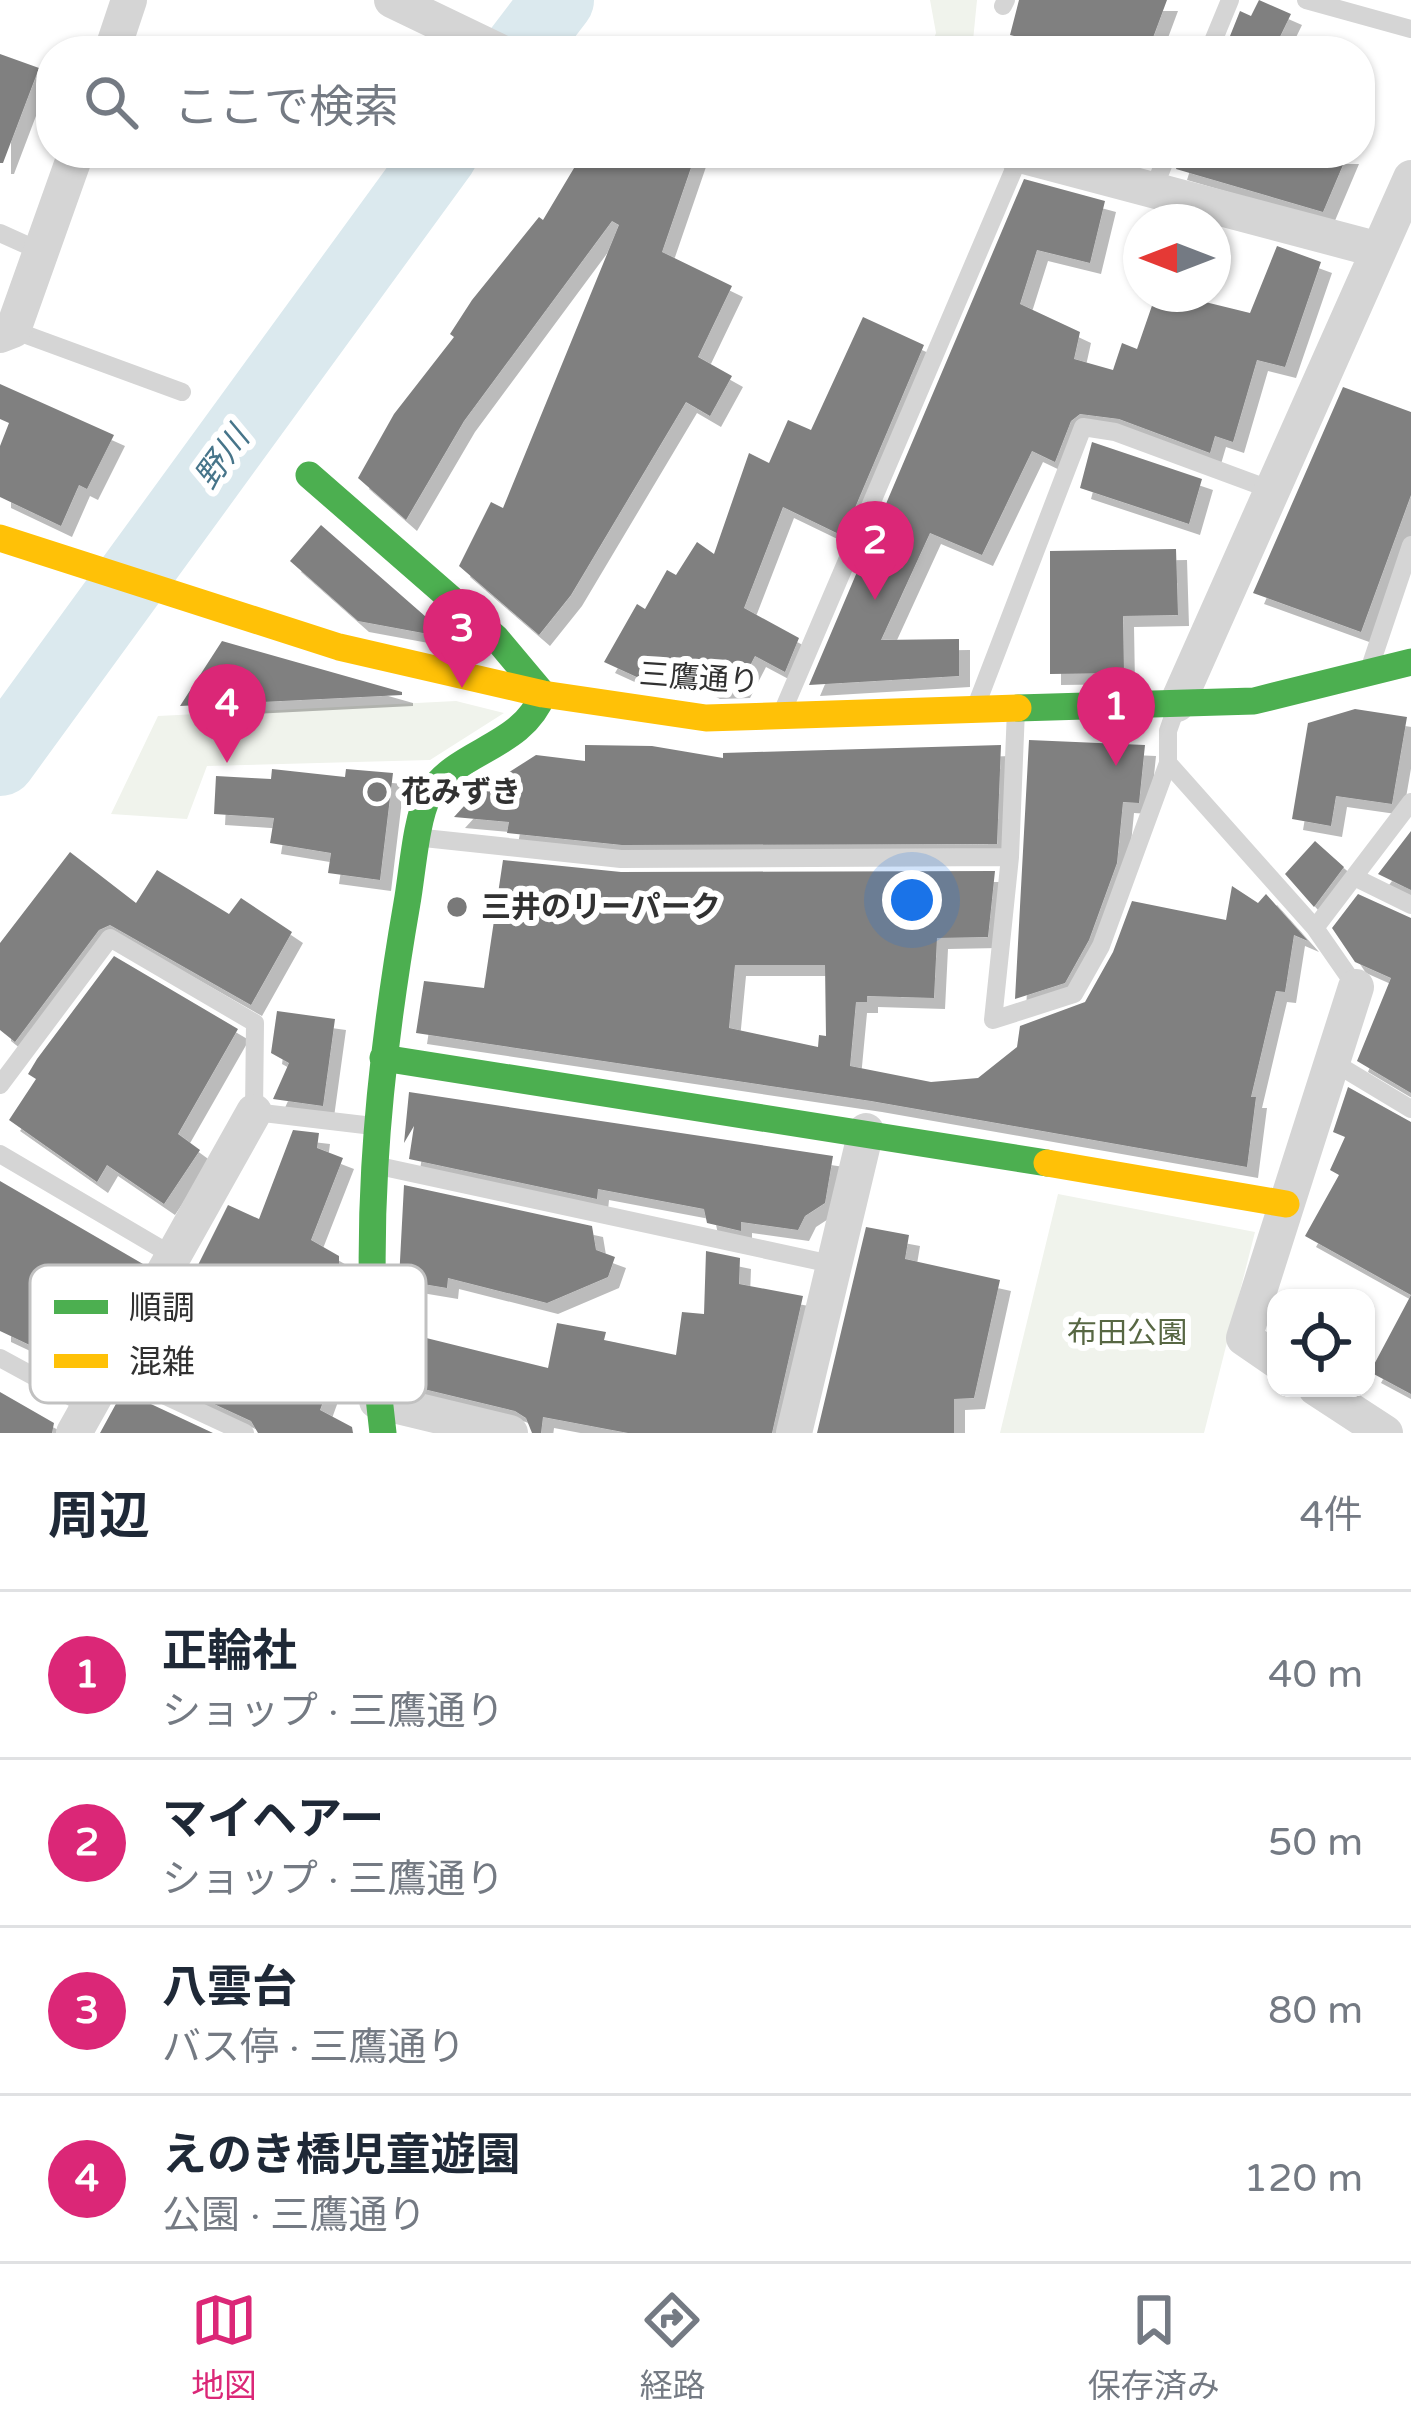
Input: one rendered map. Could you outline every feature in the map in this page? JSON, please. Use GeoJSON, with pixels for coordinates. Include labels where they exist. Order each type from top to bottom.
{"type":"FeatureCollection","features":[{"type":"Feature","properties":{"kind":"street"},"geometry":{"type":"LineString","coordinates":[[117,36],[129,0]]}},
{"type":"Feature","properties":{"kind":"street"},"geometry":{"type":"LineString","coordinates":[[392,0],[460,36]]}},
{"type":"Feature","properties":{"kind":"street"},"geometry":{"type":"LineString","coordinates":[[6,332],[42,252],[71,168]]}},
{"type":"Feature","properties":{"kind":"street"},"geometry":{"type":"LineString","coordinates":[[1070,168],[1379,250]]}},
{"type":"Feature","properties":{"kind":"street"},"geometry":{"type":"LineString","coordinates":[[1177,704],[1411,178]]}},
{"type":"Feature","properties":{"kind":"street"},"geometry":{"type":"LineString","coordinates":[[309,475],[482,625],[543,694],[529,727],[445,772],[427,797],[383,1058],[370,1265]]}},
{"type":"Feature","properties":{"kind":"street","name":"三鷹通り"},"geometry":{"type":"LineString","coordinates":[[0,538],[339,647],[543,694],[706,718],[1254,701],[1411,662]]}},
{"type":"Feature","properties":{"kind":"street"},"geometry":{"type":"LineString","coordinates":[[1267,1354],[1244,1338],[1357,987]]}},
{"type":"Feature","properties":{"kind":"street"},"geometry":{"type":"LineString","coordinates":[[383,1058],[866,1131],[1286,1204]]}},
{"type":"Feature","properties":{"kind":"street"},"geometry":{"type":"LineString","coordinates":[[170,1265],[254,1112]]}},
{"type":"Feature","properties":{"kind":"street"},"geometry":{"type":"LineString","coordinates":[[794,1433],[866,1131]]}},
{"type":"Feature","properties":{"kind":"street"},"geometry":{"type":"LineString","coordinates":[[1328,1397],[1375,1431]]}},
{"type":"Feature","properties":{"kind":"street"},"geometry":{"type":"LineString","coordinates":[[380,1417],[510,1433]]}},
{"type":"Feature","properties":{"kind":"lane"},"geometry":{"type":"LineString","coordinates":[[1215,36],[1230,0]]}},
{"type":"Feature","properties":{"kind":"lane"},"geometry":{"type":"LineString","coordinates":[[1306,0],[1411,29]]}},
{"type":"Feature","properties":{"kind":"lane"},"geometry":{"type":"LineString","coordinates":[[781,716],[1011,168]]}},
{"type":"Feature","properties":{"kind":"lane"},"geometry":{"type":"LineString","coordinates":[[1153,190],[1162,168]]}},
{"type":"Feature","properties":{"kind":"lane"},"geometry":{"type":"LineString","coordinates":[[0,232],[42,252]]}},
{"type":"Feature","properties":{"kind":"lane"},"geometry":{"type":"LineString","coordinates":[[6,332],[182,392]]}},
{"type":"Feature","properties":{"kind":"lane"},"geometry":{"type":"LineString","coordinates":[[974,711],[1083,427],[1114,432],[1272,490]]}},
{"type":"Feature","properties":{"kind":"lane"},"geometry":{"type":"LineString","coordinates":[[1369,672],[1411,545]]}},
{"type":"Feature","properties":{"kind":"lane"},"geometry":{"type":"LineString","coordinates":[[1016,710],[1010,857],[993,1020],[1074,994],[1101,946],[1168,764],[1168,731],[1177,704]]}},
{"type":"Feature","properties":{"kind":"lane"},"geometry":{"type":"LineString","coordinates":[[1168,764],[1315,928],[1357,987]]}},
{"type":"Feature","properties":{"kind":"lane"},"geometry":{"type":"LineString","coordinates":[[1315,928],[1411,802]]}},
{"type":"Feature","properties":{"kind":"lane"},"geometry":{"type":"LineString","coordinates":[[419,838],[621,859],[1010,857]]}},
{"type":"Feature","properties":{"kind":"lane"},"geometry":{"type":"LineString","coordinates":[[1354,877],[1411,904]]}},
{"type":"Feature","properties":{"kind":"lane"},"geometry":{"type":"LineString","coordinates":[[0,1084],[110,938],[255,1023],[254,1112],[376,1127]]}},
{"type":"Feature","properties":{"kind":"lane"},"geometry":{"type":"LineString","coordinates":[[1333,1062],[1411,1109]]}},
{"type":"Feature","properties":{"kind":"lane"},"geometry":{"type":"LineString","coordinates":[[0,1154],[175,1256]]}},
{"type":"Feature","properties":{"kind":"lane"},"geometry":{"type":"LineString","coordinates":[[374,1165],[836,1265]]}},
{"type":"Feature","properties":{"kind":"lane"},"geometry":{"type":"LineString","coordinates":[[0,1358],[30,1381]]}},
{"type":"Feature","properties":{"kind":"lane"},"geometry":{"type":"LineString","coordinates":[[181,1403],[245,1433]]}},
{"type":"Feature","properties":{"kind":"green space"},"geometry":{"type":"Polygon","coordinates":[[[930,0],[977,0],[973,36],[936,33],[930,0]]]}},
{"type":"Feature","properties":{"kind":"green space"},"geometry":{"type":"Polygon","coordinates":[[[456,701],[504,713],[430,760],[207,766],[187,819],[111,814],[158,716],[456,701]]]}},
{"type":"Feature","properties":{"kind":"green space","name":"布田公園"},"geometry":{"type":"Polygon","coordinates":[[[1058,1194],[1255,1232],[1204,1433],[1000,1433],[1058,1194]]]}},
{"type":"Feature","properties":{"kind":"building"},"geometry":{"type":"Polygon","coordinates":[[[1019,0],[1167,0],[1154,36],[1010,35],[1019,0]]]}},
{"type":"Feature","properties":{"kind":"building"},"geometry":{"type":"Polygon","coordinates":[[[1259,0],[1291,14],[1280,36],[1230,36],[1240,11],[1251,16],[1259,0]]]}},
{"type":"Feature","properties":{"kind":"building"},"geometry":{"type":"Polygon","coordinates":[[[0,54],[36,67],[36,76],[0,163],[0,54]]]}},
{"type":"Feature","properties":{"kind":"building"},"geometry":{"type":"Polygon","coordinates":[[[574,168],[691,168],[662,252],[732,286],[698,357],[732,376],[710,416],[686,402],[571,595],[539,635],[459,566],[491,502],[503,508],[619,225],[612,221],[464,421],[406,520],[358,478],[394,414],[454,337],[450,334],[472,300],[539,217],[543,220],[574,168]]]}},
{"type":"Feature","properties":{"kind":"building"},"geometry":{"type":"Polygon","coordinates":[[[1176,168],[1342,168],[1323,212],[1176,168]]]}},
{"type":"Feature","properties":{"kind":"building"},"geometry":{"type":"Polygon","coordinates":[[[1024,179],[1105,201],[1090,263],[1037,250],[1020,304],[1080,332],[1074,359],[1113,370],[1122,343],[1137,349],[1150,312],[1231,312],[1231,308],[1250,313],[1277,246],[1321,262],[1285,367],[1257,360],[1233,442],[1215,436],[1210,453],[1119,419],[1080,414],[1071,421],[1055,462],[1032,451],[982,555],[930,533],[881,640],[959,639],[959,676],[809,685],[1024,179]]]}},
{"type":"Feature","properties":{"kind":"building"},"geometry":{"type":"Polygon","coordinates":[[[863,317],[924,345],[843,536],[783,507],[744,608],[799,638],[785,672],[755,656],[739,687],[709,688],[650,657],[639,678],[604,662],[637,604],[645,609],[667,570],[676,575],[697,542],[714,554],[749,453],[769,463],[788,420],[811,430],[863,317]]]}},
{"type":"Feature","properties":{"kind":"building"},"geometry":{"type":"Polygon","coordinates":[[[0,384],[114,435],[87,489],[79,485],[61,526],[0,497],[0,446],[9,423],[0,419],[0,384]]]}},
{"type":"Feature","properties":{"kind":"building"},"geometry":{"type":"Polygon","coordinates":[[[1343,387],[1411,412],[1411,495],[1361,632],[1253,593],[1343,387]]]}},
{"type":"Feature","properties":{"kind":"building"},"geometry":{"type":"Polygon","coordinates":[[[1092,442],[1202,479],[1189,524],[1080,488],[1092,442]]]}},
{"type":"Feature","properties":{"kind":"building"},"geometry":{"type":"Polygon","coordinates":[[[321,525],[450,638],[358,621],[290,561],[321,525]]]}},
{"type":"Feature","properties":{"kind":"building"},"geometry":{"type":"Polygon","coordinates":[[[1176,549],[1178,615],[1123,616],[1124,673],[1050,674],[1050,551],[1176,549]]]}},
{"type":"Feature","properties":{"kind":"building"},"geometry":{"type":"Polygon","coordinates":[[[222,641],[402,692],[402,695],[180,706],[222,641]]]}},
{"type":"Feature","properties":{"kind":"building"},"geometry":{"type":"Polygon","coordinates":[[[1355,709],[1407,717],[1392,804],[1336,796],[1331,826],[1292,819],[1308,723],[1355,709]]]}},
{"type":"Feature","properties":{"kind":"building"},"geometry":{"type":"Polygon","coordinates":[[[1029,740],[1145,745],[1139,803],[1123,802],[1117,863],[1089,940],[1065,983],[1015,999],[1029,740]]]}},
{"type":"Feature","properties":{"kind":"building"},"geometry":{"type":"Polygon","coordinates":[[[585,745],[652,746],[723,758],[723,753],[1001,745],[997,844],[622,845],[507,833],[509,822],[454,817],[475,794],[536,755],[585,761],[585,745]]]}},
{"type":"Feature","properties":{"kind":"building"},"geometry":{"type":"Polygon","coordinates":[[[272,769],[345,777],[346,769],[393,773],[380,880],[328,873],[331,853],[270,843],[274,818],[214,814],[216,776],[271,779],[272,769]]]}},
{"type":"Feature","properties":{"kind":"building"},"geometry":{"type":"Polygon","coordinates":[[[1411,831],[1411,890],[1378,874],[1411,831]]]}},
{"type":"Feature","properties":{"kind":"building"},"geometry":{"type":"Polygon","coordinates":[[[1315,841],[1344,867],[1314,907],[1285,874],[1315,841]]]}},
{"type":"Feature","properties":{"kind":"building"},"geometry":{"type":"Polygon","coordinates":[[[70,852],[136,903],[157,870],[229,914],[241,898],[292,932],[251,1005],[110,925],[99,930],[15,1042],[0,1030],[0,943],[70,852]]]}},
{"type":"Feature","properties":{"kind":"building"},"geometry":{"type":"Polygon","coordinates":[[[503,860],[621,872],[995,871],[988,937],[937,938],[934,998],[867,996],[867,1002],[856,1002],[850,1066],[931,1082],[978,1078],[1017,1047],[1020,1026],[1085,1002],[1113,952],[1132,901],[1226,920],[1232,886],[1258,903],[1266,894],[1308,941],[1294,935],[1285,992],[1276,991],[1251,1097],[1256,1097],[1247,1167],[871,1101],[416,1033],[424,981],[484,988],[503,860]],[[735,965],[729,1028],[818,1047],[819,1035],[826,1036],[825,965],[735,965]]]}},
{"type":"Feature","properties":{"kind":"building"},"geometry":{"type":"Polygon","coordinates":[[[1358,894],[1411,918],[1411,1093],[1357,1061],[1391,978],[1355,962],[1332,928],[1358,894]]]}},
{"type":"Feature","properties":{"kind":"building"},"geometry":{"type":"Polygon","coordinates":[[[114,956],[238,1029],[178,1134],[200,1150],[164,1204],[107,1165],[97,1182],[9,1120],[36,1079],[28,1074],[37,1059],[114,956]]]}},
{"type":"Feature","properties":{"kind":"building"},"geometry":{"type":"Polygon","coordinates":[[[277,1011],[335,1019],[323,1106],[273,1099],[289,1063],[271,1053],[277,1011]]]}},
{"type":"Feature","properties":{"kind":"building"},"geometry":{"type":"Polygon","coordinates":[[[1348,1087],[1411,1122],[1411,1295],[1305,1236],[1339,1175],[1330,1170],[1345,1137],[1333,1132],[1348,1087]]]}},
{"type":"Feature","properties":{"kind":"building"},"geometry":{"type":"Polygon","coordinates":[[[409,1092],[833,1156],[825,1203],[805,1216],[798,1230],[741,1222],[741,1231],[707,1223],[704,1209],[598,1189],[597,1199],[409,1159],[414,1126],[404,1143],[409,1092]]]}},
{"type":"Feature","properties":{"kind":"building"},"geometry":{"type":"Polygon","coordinates":[[[293,1130],[319,1133],[317,1148],[343,1158],[311,1240],[339,1256],[339,1265],[198,1265],[228,1205],[259,1219],[293,1130]]]}},
{"type":"Feature","properties":{"kind":"building"},"geometry":{"type":"Polygon","coordinates":[[[0,1181],[143,1264],[30,1265],[30,1345],[0,1331],[0,1181]]]}},
{"type":"Feature","properties":{"kind":"building"},"geometry":{"type":"Polygon","coordinates":[[[404,1185],[592,1226],[596,1250],[615,1257],[608,1277],[547,1303],[448,1278],[447,1288],[426,1284],[426,1265],[400,1265],[404,1185]]]}},
{"type":"Feature","properties":{"kind":"building"},"geometry":{"type":"Polygon","coordinates":[[[866,1227],[909,1235],[905,1259],[1000,1280],[974,1398],[954,1399],[954,1433],[817,1433],[866,1227]]]}},
{"type":"Feature","properties":{"kind":"building"},"geometry":{"type":"Polygon","coordinates":[[[706,1251],[740,1258],[739,1284],[803,1296],[772,1433],[628,1433],[543,1417],[541,1433],[532,1433],[526,1418],[515,1411],[426,1390],[426,1338],[548,1368],[557,1323],[606,1332],[604,1340],[676,1355],[682,1312],[704,1314],[706,1251]]]}},
{"type":"Feature","properties":{"kind":"building"},"geometry":{"type":"Polygon","coordinates":[[[1411,1295],[1411,1394],[1375,1375],[1375,1363],[1411,1295]]]}},
{"type":"Feature","properties":{"kind":"building"},"geometry":{"type":"Polygon","coordinates":[[[0,1392],[54,1423],[52,1433],[0,1433],[0,1392]]]}},
{"type":"Feature","properties":{"kind":"building"},"geometry":{"type":"Polygon","coordinates":[[[116,1403],[149,1403],[213,1433],[100,1433],[116,1403]]]}},
{"type":"Feature","properties":{"kind":"building"},"geometry":{"type":"Polygon","coordinates":[[[212,1403],[323,1403],[320,1410],[352,1427],[353,1433],[258,1433],[251,1421],[212,1403]]]}},
{"type":"Feature","properties":{"kind":"waterway","name":"野川"},"geometry":{"type":"LineString","coordinates":[[530,36],[558,0]]}},
{"type":"Feature","properties":{"kind":"waterway","name":"野川"},"geometry":{"type":"LineString","coordinates":[[0,760],[431,168]]}},
{"type":"Feature","properties":{"kind":"traffic: fast"},"geometry":{"type":"LineString","coordinates":[[309,475],[496,638],[543,694],[520,727],[441,780],[425,805],[387,1036],[375,1168],[372,1265]]}},
{"type":"Feature","properties":{"kind":"traffic: fast"},"geometry":{"type":"LineString","coordinates":[[1018,708],[1254,701],[1411,662]]}},
{"type":"Feature","properties":{"kind":"traffic: fast"},"geometry":{"type":"LineString","coordinates":[[383,1058],[1047,1163]]}},
{"type":"Feature","properties":{"kind":"traffic: fast"},"geometry":{"type":"LineString","coordinates":[[380,1403],[383,1433]]}},
{"type":"Feature","properties":{"kind":"traffic: slow"},"geometry":{"type":"LineString","coordinates":[[0,538],[339,647],[543,694],[706,718],[1018,708]]}},
{"type":"Feature","properties":{"kind":"traffic: slow"},"geometry":{"type":"LineString","coordinates":[[1047,1163],[1286,1204]]}},
{"type":"Feature","properties":{"kind":"place","name":"マイヘアー"},"geometry":{"type":"Point","coordinates":[875,600]}},
{"type":"Feature","properties":{"kind":"place","name":"八雲台"},"geometry":{"type":"Point","coordinates":[462,688]}},
{"type":"Feature","properties":{"kind":"place","name":"えのき橋児童遊園"},"geometry":{"type":"Point","coordinates":[227,763]}},
{"type":"Feature","properties":{"kind":"place","name":"正輪社"},"geometry":{"type":"Point","coordinates":[1116,766]}},
{"type":"Feature","properties":{"kind":"place","name":"花みずき"},"geometry":{"type":"Point","coordinates":[377,792]}},
{"type":"Feature","properties":{"kind":"place","name":"三井のリーパーク"},"geometry":{"type":"Point","coordinates":[457,907]}}]}
